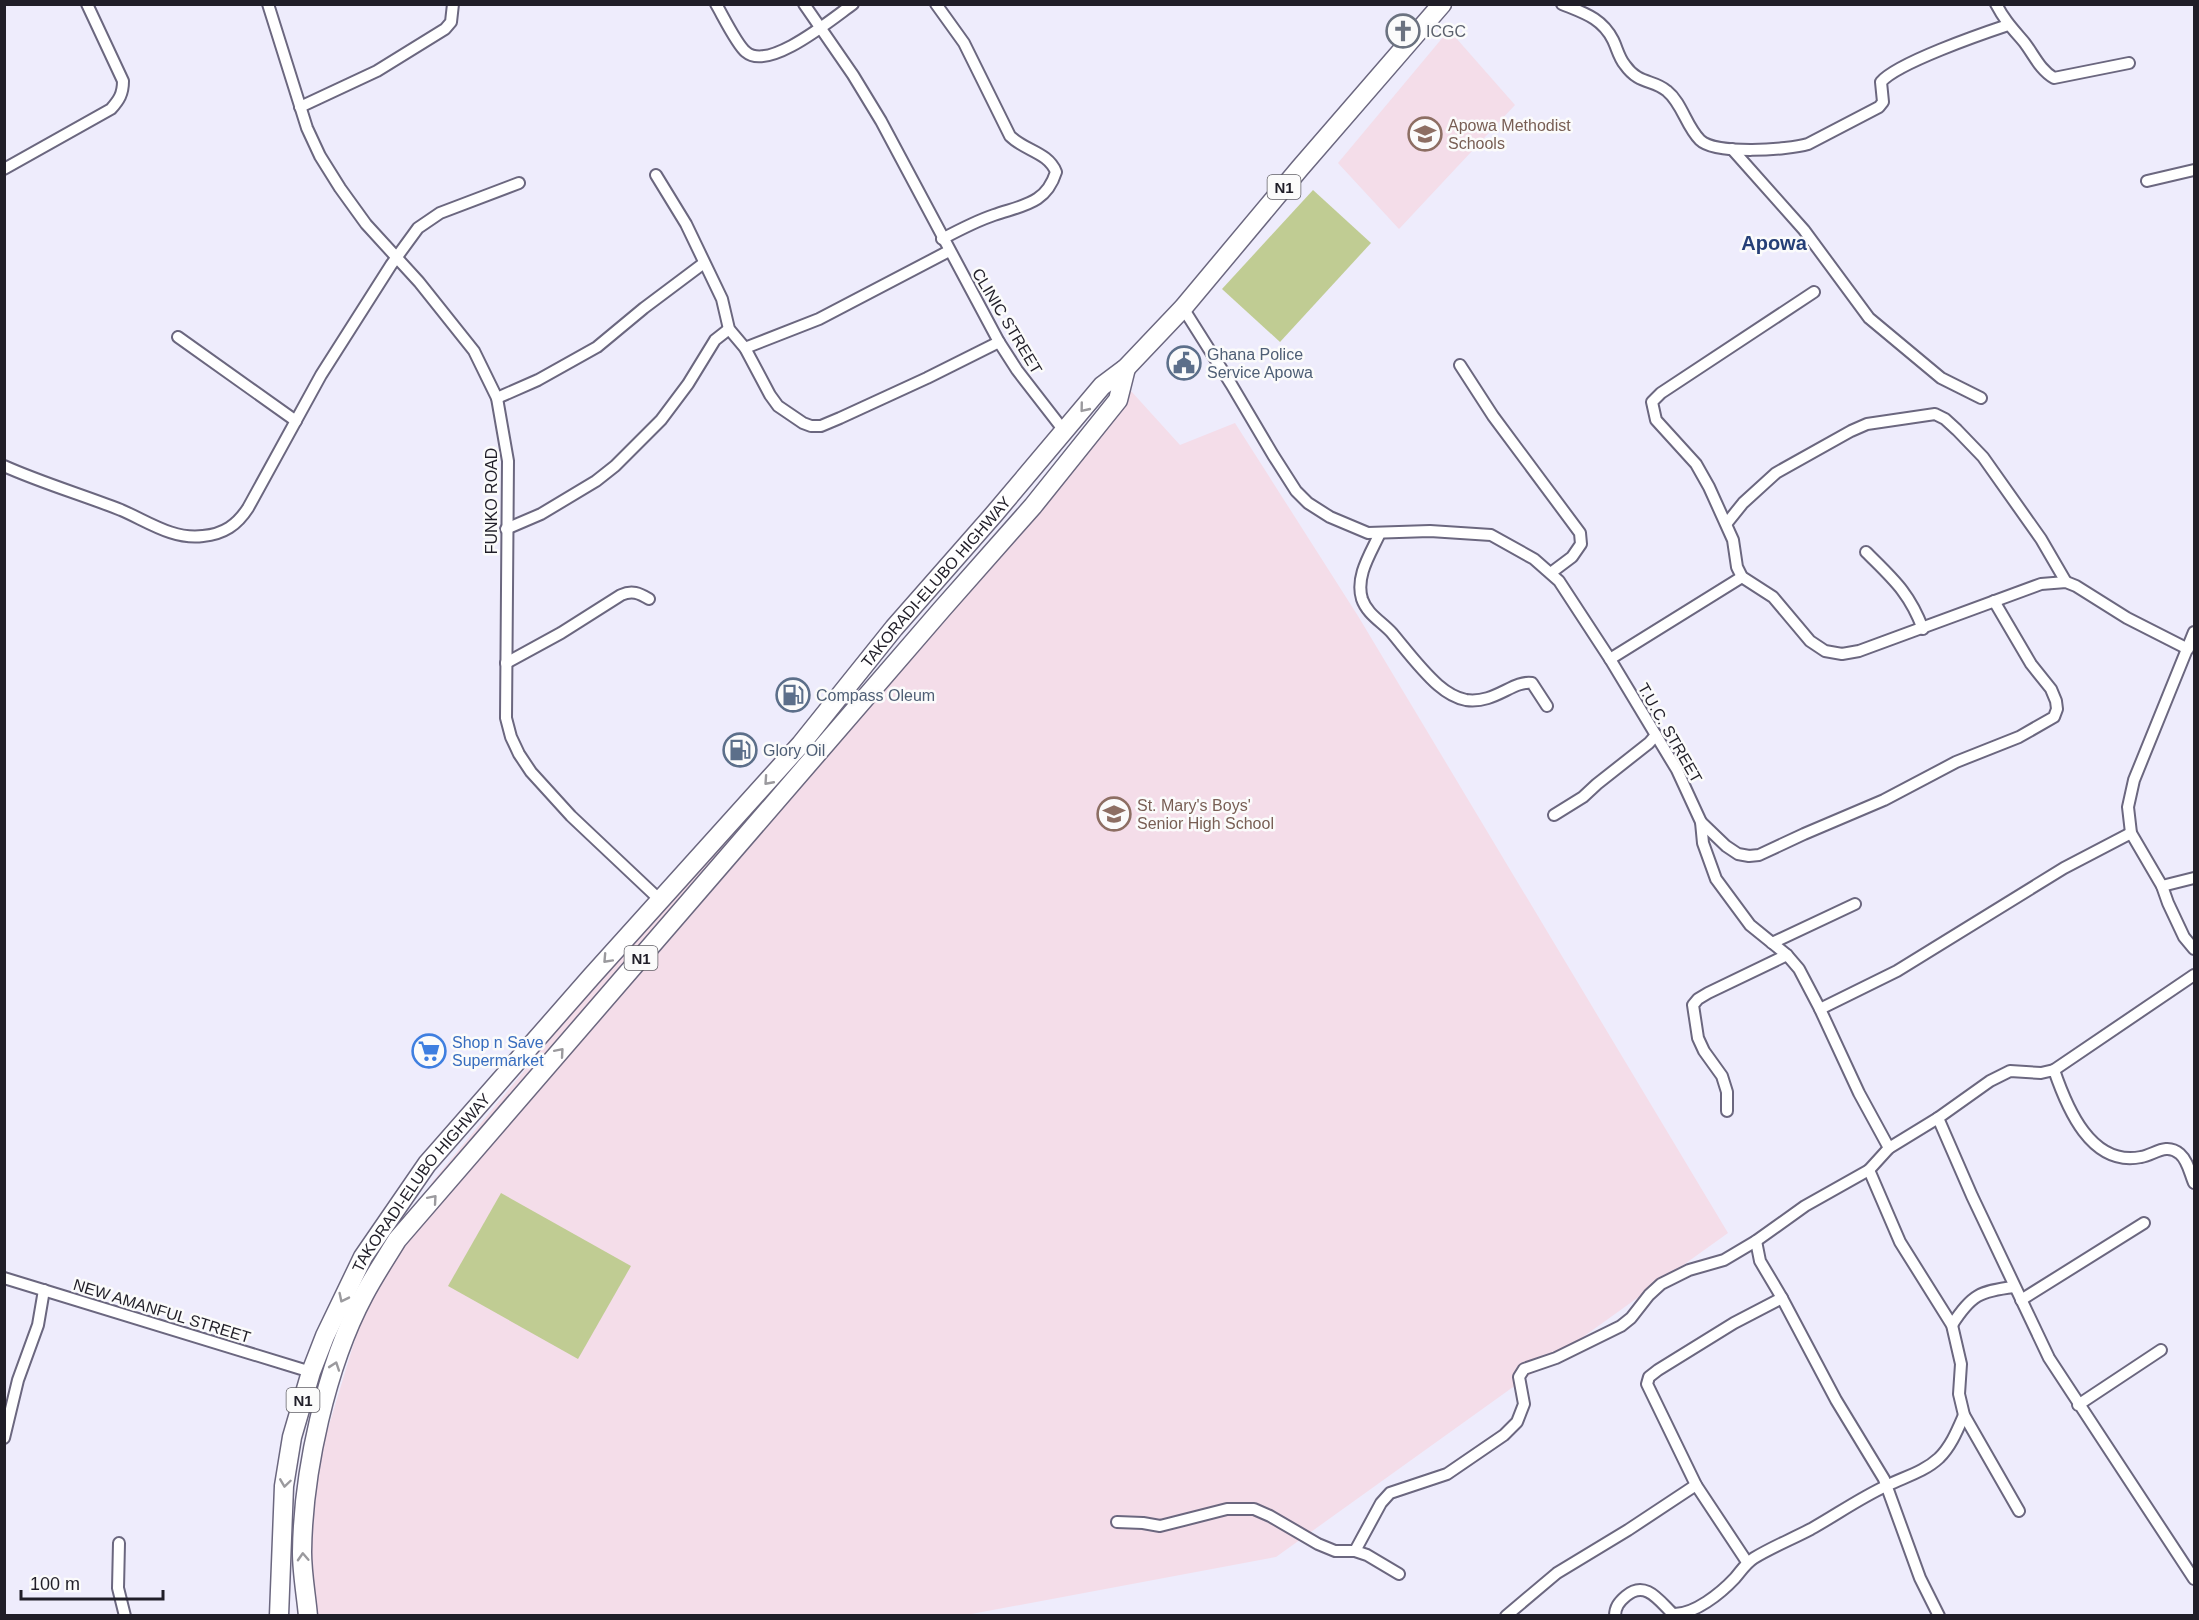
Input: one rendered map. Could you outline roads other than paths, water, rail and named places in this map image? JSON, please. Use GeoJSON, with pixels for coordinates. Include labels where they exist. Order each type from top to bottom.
{"type":"FeatureCollection","features":[{"type":"Feature","properties":{"kind":"highway","name":"TAKORADI-ELUBO HIGHWAY"},"geometry":{"type":"LineString","coordinates":[[279,1616],[284,1486],[292,1437],[311,1372],[325,1336],[363,1257],[427,1164],[801,744],[894,628],[1065,432],[1102,386],[1126,368],[1183,308],[1442,4]]}},
{"type":"Feature","properties":{"kind":"highway","name":"TAKORADI-ELUBO HIGHWAY"},"geometry":{"type":"LineString","coordinates":[[308,1616],[302,1555],[303,1525],[315,1445],[332,1374],[344,1343],[363,1296],[397,1240],[942,609],[1033,507],[1118,400],[1126,368]]}},
{"type":"Feature","properties":{"kind":"street"},"geometry":{"type":"LineString","coordinates":[[4,169],[111,110],[120,99],[123,81],[87,4]]}},
{"type":"Feature","properties":{"kind":"street","name":"FUNKO ROAD"},"geometry":{"type":"LineString","coordinates":[[268,4],[306,128],[320,156],[366,224],[398,258],[474,351],[489,377],[497,398],[508,461],[506,718],[511,737],[531,772],[571,816],[660,900]]}},
{"type":"Feature","properties":{"kind":"street"},"geometry":{"type":"LineString","coordinates":[[300,106],[377,71],[446,29],[452,22],[453,4]]}},
{"type":"Feature","properties":{"kind":"street"},"geometry":{"type":"LineString","coordinates":[[716,4],[745,52],[752,56],[769,55],[821,29],[853,4]]}},
{"type":"Feature","properties":{"kind":"street","name":"CLINIC STREET"},"geometry":{"type":"LineString","coordinates":[[804,4],[853,75],[881,121],[999,342],[1017,370],[1065,432]]}},
{"type":"Feature","properties":{"kind":"street"},"geometry":{"type":"LineString","coordinates":[[936,4],[964,43],[1010,136],[1019,145],[1046,156],[1056,172],[1048,189],[1032,202],[993,215],[942,239]]}},
{"type":"Feature","properties":{"kind":"street"},"geometry":{"type":"LineString","coordinates":[[1562,4],[1588,14],[1600,22],[1608,30],[1624,64],[1635,77],[1665,88],[1701,141],[1709,146],[1732,149],[1758,150],[1808,144],[1879,107],[1883,102],[1881,82],[1891,73],[1922,58],[2008,26]]}},
{"type":"Feature","properties":{"kind":"street"},"geometry":{"type":"LineString","coordinates":[[1996,4],[2008,26],[2024,42],[2045,73],[2054,78],[2129,63]]}},
{"type":"Feature","properties":{"kind":"street"},"geometry":{"type":"LineString","coordinates":[[1732,149],[1804,230],[1869,318],[1941,378],[1981,398]]}},
{"type":"Feature","properties":{"kind":"street"},"geometry":{"type":"LineString","coordinates":[[2147,181],[2194,170]]}},
{"type":"Feature","properties":{"kind":"street"},"geometry":{"type":"LineString","coordinates":[[656,175],[678,208],[722,299],[729,329],[745,348],[778,406],[791,416],[811,426],[821,426],[863,408],[999,342]]}},
{"type":"Feature","properties":{"kind":"street"},"geometry":{"type":"LineString","coordinates":[[4,466],[123,511],[170,532],[202,537],[230,528],[242,517],[321,375],[391,265],[418,228],[440,213],[519,183]]}},
{"type":"Feature","properties":{"kind":"street"},"geometry":{"type":"LineString","coordinates":[[745,348],[819,319],[949,251]]}},
{"type":"Feature","properties":{"kind":"street"},"geometry":{"type":"LineString","coordinates":[[497,398],[538,380],[597,346],[704,263]]}},
{"type":"Feature","properties":{"kind":"street"},"geometry":{"type":"LineString","coordinates":[[1814,292],[1661,393],[1652,402],[1656,420],[1696,464],[1727,523],[1742,577],[1773,597],[1810,640],[1825,651],[1842,654],[1859,651],[1923,629],[2041,584],[2066,582],[2085,590],[2101,603],[2188,649]]}},
{"type":"Feature","properties":{"kind":"street","name":"T.U.C. STREET"},"geometry":{"type":"LineString","coordinates":[[1183,308],[1296,491],[1308,503],[1355,529],[1380,533],[1430,531],[1491,535],[1552,572],[1610,659],[1677,770],[1701,822],[1703,843],[1716,879],[1750,925],[1787,955],[1799,969],[1859,1093],[1889,1148]]}},
{"type":"Feature","properties":{"kind":"street"},"geometry":{"type":"LineString","coordinates":[[506,529],[552,508],[596,481],[615,466],[661,420],[675,403],[715,340],[729,329]]}},
{"type":"Feature","properties":{"kind":"street"},"geometry":{"type":"LineString","coordinates":[[178,338],[296,421]]}},
{"type":"Feature","properties":{"kind":"street"},"geometry":{"type":"LineString","coordinates":[[1460,365],[1492,416],[1580,533],[1581,544],[1572,557],[1552,572]]}},
{"type":"Feature","properties":{"kind":"street"},"geometry":{"type":"LineString","coordinates":[[1727,523],[1743,503],[1776,473],[1797,459],[1867,424],[1935,414],[1945,419],[1983,457],[2035,531],[2066,582]]}},
{"type":"Feature","properties":{"kind":"street"},"geometry":{"type":"LineString","coordinates":[[1380,533],[1361,576],[1362,598],[1373,616],[1388,629],[1432,680],[1448,694],[1465,700],[1493,698],[1525,682],[1532,683],[1547,706]]}},
{"type":"Feature","properties":{"kind":"street"},"geometry":{"type":"LineString","coordinates":[[1866,552],[1904,590],[1915,608],[1923,629]]}},
{"type":"Feature","properties":{"kind":"street"},"geometry":{"type":"LineString","coordinates":[[1610,659],[1742,577]]}},
{"type":"Feature","properties":{"kind":"street"},"geometry":{"type":"LineString","coordinates":[[506,663],[561,633],[621,595],[630,591],[649,599]]}},
{"type":"Feature","properties":{"kind":"street"},"geometry":{"type":"LineString","coordinates":[[1701,822],[1738,854],[1760,855],[1884,800],[1962,759],[2019,737],[2054,717],[2057,709],[2051,689],[2024,654],[1994,601]]}},
{"type":"Feature","properties":{"kind":"street"},"geometry":{"type":"LineString","coordinates":[[2194,632],[2133,780],[2128,807],[2131,833],[2162,886],[2184,937],[2194,949]]}},
{"type":"Feature","properties":{"kind":"street"},"geometry":{"type":"LineString","coordinates":[[1554,815],[1583,797],[1656,735]]}},
{"type":"Feature","properties":{"kind":"street"},"geometry":{"type":"LineString","coordinates":[[1820,1009],[1897,971],[2064,868],[2131,833]]}},
{"type":"Feature","properties":{"kind":"street"},"geometry":{"type":"LineString","coordinates":[[2162,886],[2194,878]]}},
{"type":"Feature","properties":{"kind":"street"},"geometry":{"type":"LineString","coordinates":[[1772,943],[1855,904]]}},
{"type":"Feature","properties":{"kind":"street"},"geometry":{"type":"LineString","coordinates":[[1727,1111],[1727,1092],[1722,1076],[1698,1038],[1693,1005],[1708,993],[1787,955]]}},
{"type":"Feature","properties":{"kind":"street"},"geometry":{"type":"LineString","coordinates":[[1354,1551],[1381,1503],[1390,1493],[1447,1474],[1504,1435],[1517,1422],[1524,1404],[1519,1377],[1524,1368],[1556,1358],[1622,1326],[1649,1294],[1661,1284],[1689,1270],[1724,1260],[1805,1206],[1869,1170],[1889,1148],[1938,1118],[1990,1081],[2010,1071],[2041,1073],[2054,1070],[2194,975]]}},
{"type":"Feature","properties":{"kind":"street"},"geometry":{"type":"LineString","coordinates":[[2054,1070],[2070,1112],[2079,1127],[2097,1144],[2116,1158],[2142,1157],[2157,1150],[2169,1149],[2180,1154],[2194,1181]]}},
{"type":"Feature","properties":{"kind":"street"},"geometry":{"type":"LineString","coordinates":[[1938,1118],[2014,1287],[2049,1358],[2194,1579]]}},
{"type":"Feature","properties":{"kind":"street"},"geometry":{"type":"LineString","coordinates":[[1869,1170],[1900,1242],[1952,1325],[1961,1364],[1959,1394],[1964,1415],[2019,1511]]}},
{"type":"Feature","properties":{"kind":"street"},"geometry":{"type":"LineString","coordinates":[[2021,1300],[2144,1223]]}},
{"type":"Feature","properties":{"kind":"street"},"geometry":{"type":"LineString","coordinates":[[1756,1240],[1760,1261],[1836,1400],[1884,1479],[1920,1578],[1939,1616]]}},
{"type":"Feature","properties":{"kind":"street","name":"NEW AMANFUL STREET"},"geometry":{"type":"LineString","coordinates":[[4,1278],[311,1372]]}},
{"type":"Feature","properties":{"kind":"street"},"geometry":{"type":"LineString","coordinates":[[1952,1325],[1972,1298],[1987,1290],[2014,1287]]}},
{"type":"Feature","properties":{"kind":"street"},"geometry":{"type":"LineString","coordinates":[[4,1438],[18,1380],[38,1325],[44,1290]]}},
{"type":"Feature","properties":{"kind":"street"},"geometry":{"type":"LineString","coordinates":[[1747,1562],[1696,1485],[1647,1384],[1650,1377],[1658,1370],[1734,1323],[1782,1298]]}},
{"type":"Feature","properties":{"kind":"street"},"geometry":{"type":"LineString","coordinates":[[2078,1405],[2160,1350]]}},
{"type":"Feature","properties":{"kind":"street"},"geometry":{"type":"LineString","coordinates":[[1615,1616],[1615,1607],[1630,1592],[1643,1590],[1660,1598],[1673,1614],[1686,1612],[1716,1595],[1747,1562],[1886,1486],[1911,1476],[1938,1459],[1953,1441],[1964,1415]]}},
{"type":"Feature","properties":{"kind":"street"},"geometry":{"type":"LineString","coordinates":[[1506,1616],[1557,1573],[1696,1485]]}},
{"type":"Feature","properties":{"kind":"street"},"geometry":{"type":"LineString","coordinates":[[1117,1522],[1160,1526],[1227,1509],[1254,1509],[1318,1544],[1335,1551],[1354,1551],[1367,1555],[1399,1574]]}},
{"type":"Feature","properties":{"kind":"street"},"geometry":{"type":"LineString","coordinates":[[119,1543],[118,1588],[125,1616]]}},
{"type":"Feature","properties":{"kind":"place","name":"ICGC"},"geometry":{"type":"Point","coordinates":[1403,31]}},
{"type":"Feature","properties":{"kind":"place","name":"Apowa Methodist Schools"},"geometry":{"type":"Point","coordinates":[1425,134]}},
{"type":"Feature","properties":{"kind":"place","name":"Ghana Police Service Apowa"},"geometry":{"type":"Point","coordinates":[1184,363]}},
{"type":"Feature","properties":{"kind":"place","name":"Compass Oleum"},"geometry":{"type":"Point","coordinates":[793,695]}},
{"type":"Feature","properties":{"kind":"place","name":"Glory Oil"},"geometry":{"type":"Point","coordinates":[740,750]}},
{"type":"Feature","properties":{"kind":"place","name":"St. Mary's Boys' Senior High School"},"geometry":{"type":"Point","coordinates":[1114,814]}},
{"type":"Feature","properties":{"kind":"place","name":"Shop n Save Supermarket"},"geometry":{"type":"Point","coordinates":[429,1051]}},
{"type":"Feature","properties":{"kind":"district","name":"Apowa"},"geometry":{"type":"Point","coordinates":[1774,243]}}]}
